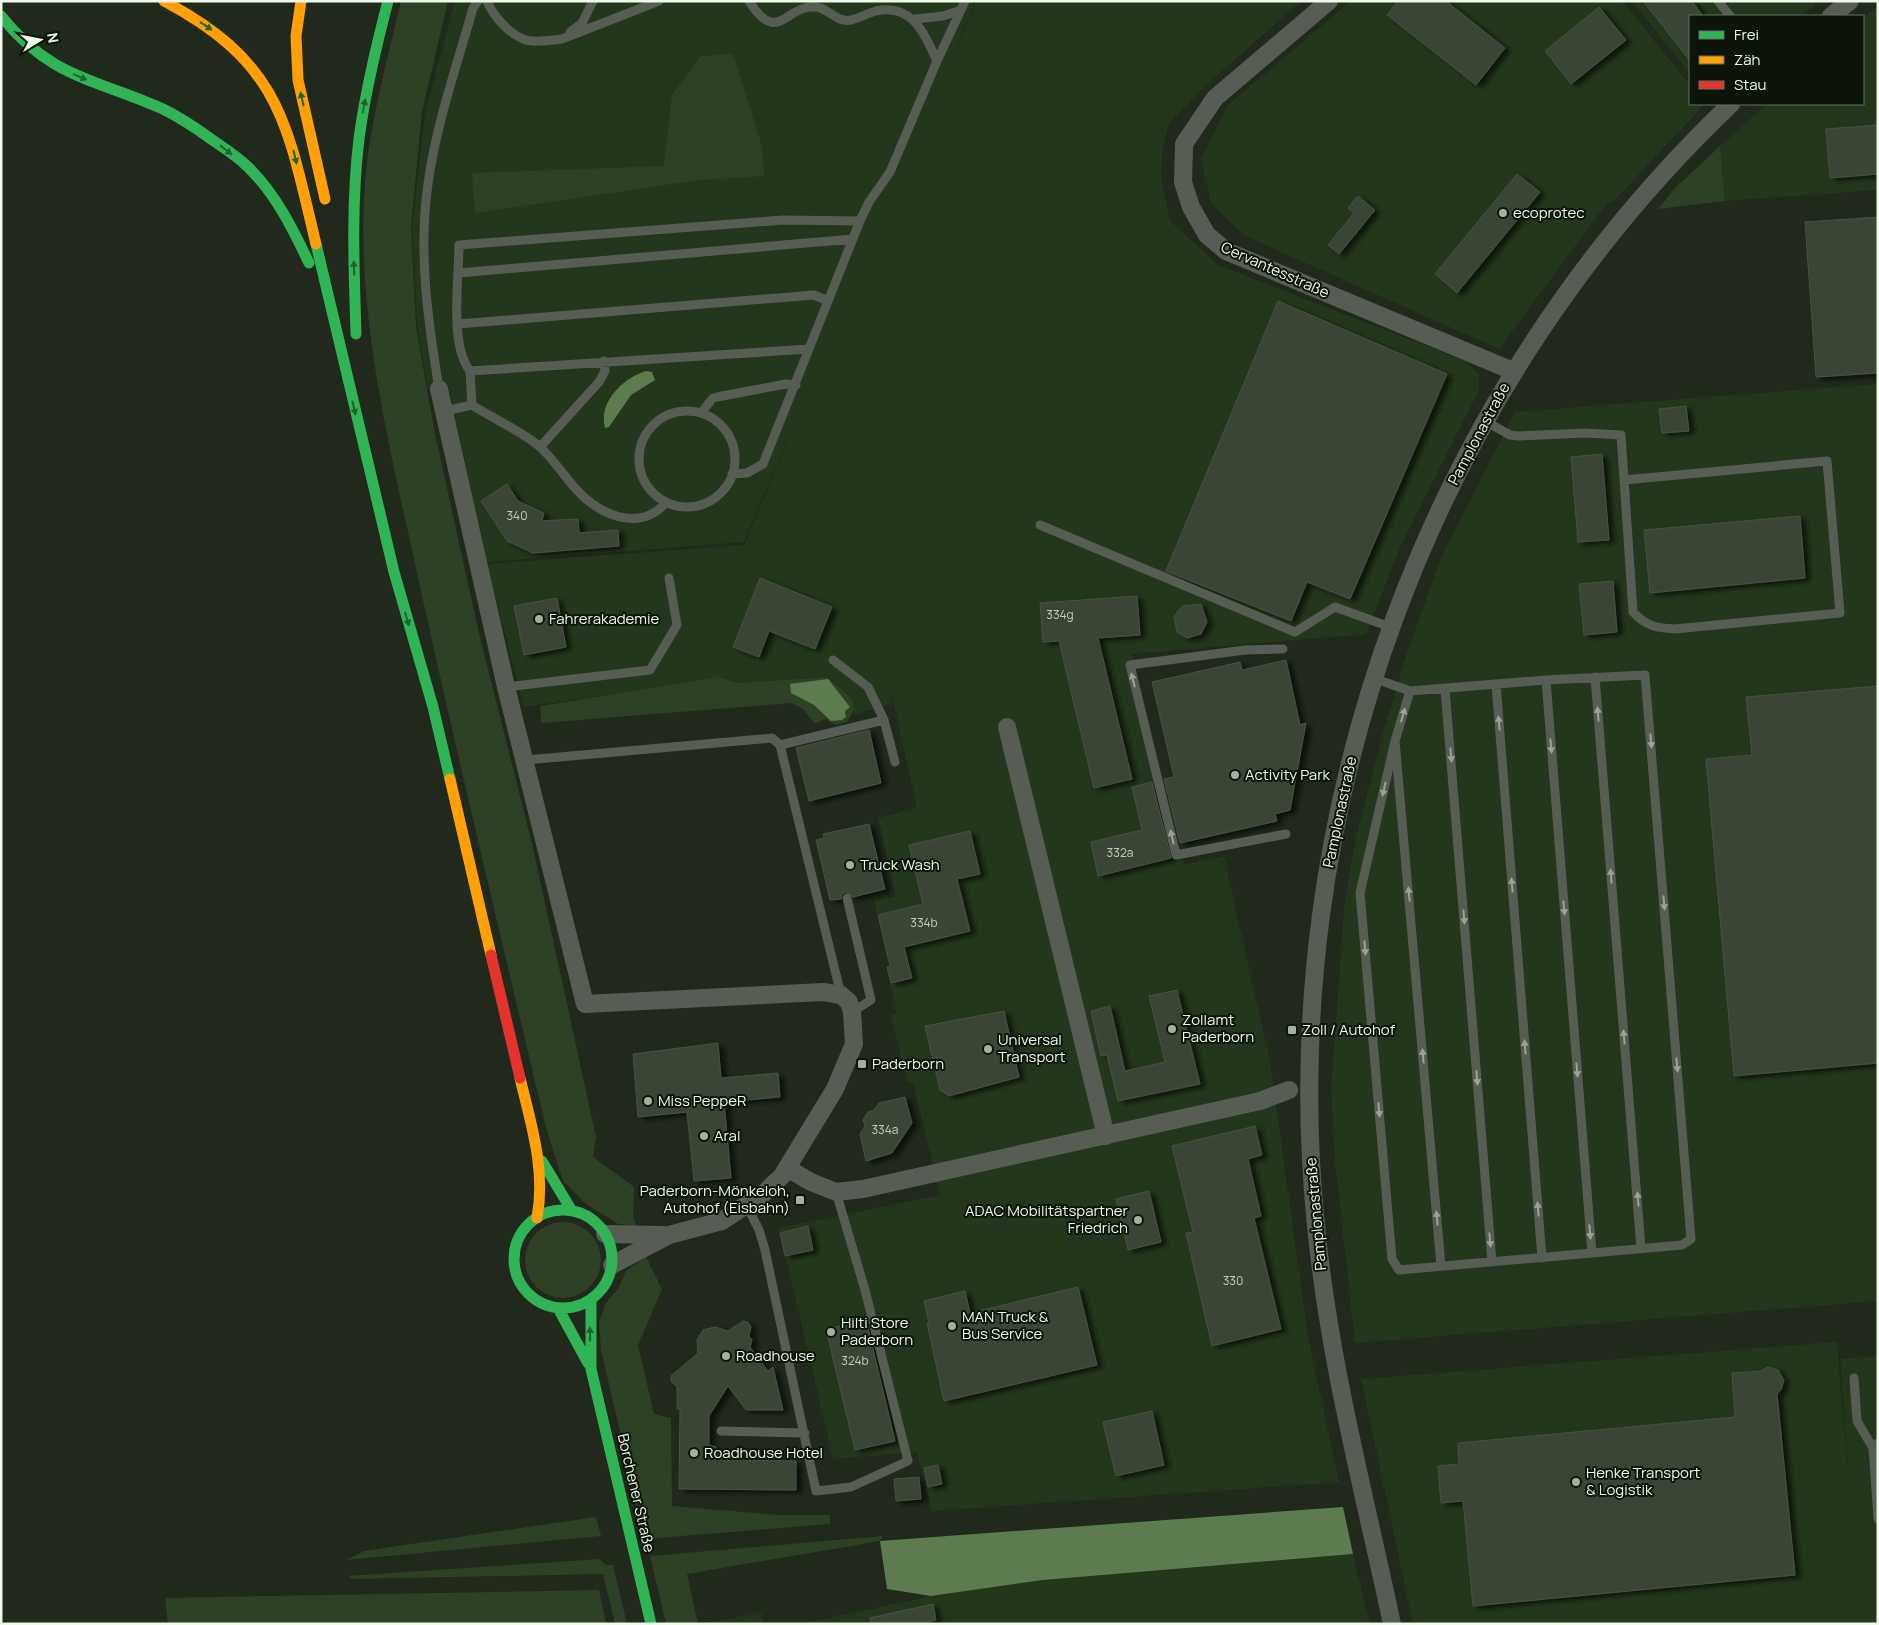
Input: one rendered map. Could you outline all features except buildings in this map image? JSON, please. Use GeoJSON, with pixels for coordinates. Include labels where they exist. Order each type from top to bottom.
{"type":"FeatureCollection","features":[{"type":"Feature","properties":{"kind":"main road"},"geometry":{"type":"LineString","coordinates":[[164,1],[219,35],[250,66],[273,98],[291,139],[394,572],[433,707],[538,1153],[541,1196],[538,1218]]}},
{"type":"Feature","properties":{"kind":"main road"},"geometry":{"type":"LineString","coordinates":[[301,1],[296,36],[298,80],[328,214]]}},
{"type":"Feature","properties":{"kind":"main road"},"geometry":{"type":"LineString","coordinates":[[341,270],[357,339],[354,262],[356,181],[363,114],[376,47],[388,1]]}},
{"type":"Feature","properties":{"kind":"main road"},"geometry":{"type":"LineString","coordinates":[[1,16],[11,31],[29,50],[55,66],[187,121],[252,171],[273,198],[300,241],[314,272],[343,361]]}},
{"type":"Feature","properties":{"kind":"main road"},"geometry":{"type":"LineString","coordinates":[[417,608],[433,707]]}},
{"type":"Feature","properties":{"kind":"main road"},"geometry":{"type":"LineString","coordinates":[[538,1153],[572,1211]]}},
{"type":"Feature","properties":{"kind":"main road"},"geometry":{"type":"LineString","coordinates":[[560,1210],[572,1211],[591,1219],[605,1234],[611,1249],[612,1265],[605,1284],[591,1300],[570,1308],[558,1308],[544,1304],[531,1296],[521,1284],[515,1270],[514,1255],[518,1240],[526,1227],[538,1218],[560,1210]]}},
{"type":"Feature","properties":{"kind":"main road","name":"Borchener Straße"},"geometry":{"type":"LineString","coordinates":[[591,1300],[591,1369],[651,1624]]}},
{"type":"Feature","properties":{"kind":"main road","name":"Borchener Straße"},"geometry":{"type":"LineString","coordinates":[[558,1308],[591,1369]]}},
{"type":"Feature","properties":{"kind":"street","name":"Cervantesstraße"},"geometry":{"type":"LineString","coordinates":[[1328,1],[1215,98],[1184,144],[1183,182],[1191,207],[1207,235],[1226,251],[1513,371]]}},
{"type":"Feature","properties":{"kind":"street","name":"Pamplonastraße"},"geometry":{"type":"LineString","coordinates":[[1392,1624],[1347,1415],[1324,1291],[1316,1225],[1308,1091],[1316,953],[1323,893],[1358,732],[1390,627],[1420,552],[1464,458],[1513,371],[1566,293],[1617,227],[1664,172],[1731,105]]}},
{"type":"Feature","properties":{"kind":"street"},"geometry":{"type":"LineString","coordinates":[[440,389],[506,687],[526,760],[586,1004],[823,992],[841,995],[848,1002],[852,1012],[854,1044],[835,1089],[787,1168],[763,1194],[722,1221],[669,1235],[628,1254],[612,1265]]}},
{"type":"Feature","properties":{"kind":"street"},"geometry":{"type":"LineString","coordinates":[[1007,727],[1106,1136]]}},
{"type":"Feature","properties":{"kind":"street"},"geometry":{"type":"LineString","coordinates":[[787,1168],[811,1182],[836,1192],[890,1184],[1260,1101],[1289,1090]]}},
{"type":"Feature","properties":{"kind":"street"},"geometry":{"type":"LineString","coordinates":[[605,1234],[669,1235]]}},
{"type":"Feature","properties":{"kind":"lane"},"geometry":{"type":"LineString","coordinates":[[440,389],[428,319],[424,233],[428,184],[438,131],[473,8],[478,1]]}},
{"type":"Feature","properties":{"kind":"lane"},"geometry":{"type":"LineString","coordinates":[[487,1],[496,19],[526,40],[562,39],[658,1]]}},
{"type":"Feature","properties":{"kind":"lane"},"geometry":{"type":"LineString","coordinates":[[562,39],[582,23],[593,1]]}},
{"type":"Feature","properties":{"kind":"lane"},"geometry":{"type":"LineString","coordinates":[[749,1],[759,16],[768,21],[780,22],[806,8],[818,7],[836,18],[850,20],[888,9],[900,10],[915,19],[937,61]]}},
{"type":"Feature","properties":{"kind":"lane"},"geometry":{"type":"LineString","coordinates":[[732,474],[747,473],[763,464],[860,221],[890,172],[937,61],[965,1]]}},
{"type":"Feature","properties":{"kind":"lane"},"geometry":{"type":"LineString","coordinates":[[1718,1],[1729,15]]}},
{"type":"Feature","properties":{"kind":"lane"},"geometry":{"type":"LineString","coordinates":[[915,19],[943,16],[961,10]]}},
{"type":"Feature","properties":{"kind":"lane"},"geometry":{"type":"LineString","coordinates":[[472,405],[470,372],[461,359],[458,324],[459,244],[783,220],[860,221]]}},
{"type":"Feature","properties":{"kind":"lane"},"geometry":{"type":"LineString","coordinates":[[459,273],[853,239]]}},
{"type":"Feature","properties":{"kind":"lane"},"geometry":{"type":"LineString","coordinates":[[458,324],[814,295],[828,301]]}},
{"type":"Feature","properties":{"kind":"lane"},"geometry":{"type":"LineString","coordinates":[[470,372],[604,361],[809,349]]}},
{"type":"Feature","properties":{"kind":"lane"},"geometry":{"type":"LineString","coordinates":[[540,447],[599,382],[605,371],[604,361]]}},
{"type":"Feature","properties":{"kind":"lane"},"geometry":{"type":"LineString","coordinates":[[701,413],[713,398],[786,384],[796,385]]}},
{"type":"Feature","properties":{"kind":"lane"},"geometry":{"type":"LineString","coordinates":[[445,411],[472,405],[540,447],[586,499],[615,516],[634,519],[647,518],[658,512],[666,502]]}},
{"type":"Feature","properties":{"kind":"lane"},"geometry":{"type":"LineString","coordinates":[[680,411],[701,413],[720,424],[727,432],[734,452],[732,474],[722,492],[704,504],[683,506],[666,502],[654,494],[642,476],[640,465],[641,444],[652,426],[665,416],[680,411]]}},
{"type":"Feature","properties":{"kind":"lane"},"geometry":{"type":"LineString","coordinates":[[1485,421],[1510,435],[1519,436],[1585,432],[1621,435],[1624,480],[1633,612],[1643,623],[1657,628],[1675,629],[1840,613],[1827,461],[1624,480]]}},
{"type":"Feature","properties":{"kind":"lane"},"geometry":{"type":"LineString","coordinates":[[1040,525],[1295,632],[1335,607],[1390,627]]}},
{"type":"Feature","properties":{"kind":"lane"},"geometry":{"type":"LineString","coordinates":[[506,687],[650,670],[677,625],[669,578]]}},
{"type":"Feature","properties":{"kind":"lane"},"geometry":{"type":"LineString","coordinates":[[1282,649],[1245,650],[1130,665],[1176,855],[1286,834]]}},
{"type":"Feature","properties":{"kind":"lane"},"geometry":{"type":"LineString","coordinates":[[833,660],[868,687],[884,720],[895,762]]}},
{"type":"Feature","properties":{"kind":"lane"},"geometry":{"type":"LineString","coordinates":[[1373,678],[1410,691],[1546,680],[1645,675],[1691,1239],[1682,1245],[1399,1270],[1392,1259],[1360,893],[1395,741],[1410,691]]}},
{"type":"Feature","properties":{"kind":"lane"},"geometry":{"type":"LineString","coordinates":[[1595,677],[1642,1248]]}},
{"type":"Feature","properties":{"kind":"lane"},"geometry":{"type":"LineString","coordinates":[[1546,680],[1592,1253]]}},
{"type":"Feature","properties":{"kind":"lane"},"geometry":{"type":"LineString","coordinates":[[1496,684],[1542,1258]]}},
{"type":"Feature","properties":{"kind":"lane"},"geometry":{"type":"LineString","coordinates":[[1445,688],[1492,1262]]}},
{"type":"Feature","properties":{"kind":"lane"},"geometry":{"type":"LineString","coordinates":[[780,745],[884,720]]}},
{"type":"Feature","properties":{"kind":"lane"},"geometry":{"type":"LineString","coordinates":[[526,760],[772,738],[780,745],[841,995]]}},
{"type":"Feature","properties":{"kind":"lane"},"geometry":{"type":"LineString","coordinates":[[1395,741],[1441,1266]]}},
{"type":"Feature","properties":{"kind":"lane"},"geometry":{"type":"LineString","coordinates":[[847,898],[871,1000],[852,1012]]}},
{"type":"Feature","properties":{"kind":"lane"},"geometry":{"type":"LineString","coordinates":[[747,1206],[759,1230],[765,1250],[816,1491],[851,1487],[908,1462],[865,1290],[836,1192]]}},
{"type":"Feature","properties":{"kind":"lane"},"geometry":{"type":"LineString","coordinates":[[1854,1378],[1857,1421],[1875,1445],[1878,1519]]}},
{"type":"Feature","properties":{"kind":"lane"},"geometry":{"type":"LineString","coordinates":[[721,1431],[804,1433]]}},
{"type":"Feature","properties":{"kind":"shaded area"},"geometry":{"type":"Polygon","coordinates":[[[401,1],[448,1],[422,112],[411,226],[416,327],[435,434],[479,633],[533,848],[596,1137],[593,1157],[634,1187],[633,1217],[637,1227],[618,1224],[585,1203],[563,1181],[546,1128],[481,855],[387,434],[370,334],[363,233],[367,159],[380,91],[401,1]]]}},
{"type":"Feature","properties":{"kind":"shaded area"},"geometry":{"type":"Polygon","coordinates":[[[455,1],[975,1],[928,117],[976,1],[1301,1],[1203,88],[1169,123],[1162,153],[1161,178],[1170,221],[1218,265],[1465,361],[1479,375],[1479,390],[1401,545],[1366,634],[1132,654],[1184,865],[1224,856],[1270,1062],[1308,1336],[1339,1482],[932,1511],[917,1452],[833,1459],[779,1228],[940,1195],[913,1082],[907,1081],[891,1015],[896,1014],[887,967],[890,966],[874,901],[896,896],[878,818],[917,808],[891,692],[892,704],[852,715],[854,710],[852,699],[827,677],[738,683],[723,678],[524,707],[487,564],[744,545],[817,370],[744,542],[487,562],[449,388],[428,390],[417,326],[412,226],[425,113],[455,1]]]}},
{"type":"Feature","properties":{"kind":"shaded area"},"geometry":{"type":"Polygon","coordinates":[[[1351,1],[1622,1],[1689,84],[1689,105],[1704,105],[1613,202],[1611,201],[1599,214],[1499,349],[1245,236],[1211,203],[1201,159],[1228,105],[1351,1]]]}},
{"type":"Feature","properties":{"kind":"shaded area"},"geometry":{"type":"Polygon","coordinates":[[[1632,1],[1814,1],[1815,5],[1802,15],[1689,15],[1689,73],[1632,1]]]}},
{"type":"Feature","properties":{"kind":"shaded area"},"geometry":{"type":"Polygon","coordinates":[[[1878,6],[1878,190],[1725,201],[1720,146],[1766,105],[1864,105],[1864,18],[1878,6]]]}},
{"type":"Feature","properties":{"kind":"shaded area"},"geometry":{"type":"Polygon","coordinates":[[[733,54],[762,146],[764,176],[699,180],[475,213],[472,173],[664,166],[672,95],[701,56],[733,54]]]}},
{"type":"Feature","properties":{"kind":"shaded area"},"geometry":{"type":"Polygon","coordinates":[[[1720,146],[1725,201],[1658,209],[1675,188],[1720,146]]]}},
{"type":"Feature","properties":{"kind":"shaded area"},"geometry":{"type":"Polygon","coordinates":[[[646,371],[652,372],[655,380],[631,395],[609,427],[605,428],[605,409],[614,392],[629,379],[646,371]]]}},
{"type":"Feature","properties":{"kind":"shaded area"},"geometry":{"type":"Polygon","coordinates":[[[1878,384],[1878,1301],[1355,1343],[1335,1160],[1331,1089],[1345,898],[1356,837],[1404,662],[1440,560],[1515,412],[1878,384]]]}},
{"type":"Feature","properties":{"kind":"shaded area"},"geometry":{"type":"Polygon","coordinates":[[[719,677],[738,683],[827,677],[852,699],[854,710],[847,722],[836,725],[825,719],[815,724],[803,709],[791,703],[541,723],[540,706],[719,677]]]}},
{"type":"Feature","properties":{"kind":"shaded area"},"geometry":{"type":"Polygon","coordinates":[[[828,679],[850,707],[845,711],[846,717],[842,720],[831,721],[814,705],[791,693],[790,684],[828,679]]]}},
{"type":"Feature","properties":{"kind":"shaded area"},"geometry":{"type":"Polygon","coordinates":[[[563,1222],[577,1225],[590,1233],[598,1246],[601,1260],[598,1274],[590,1287],[577,1295],[563,1298],[549,1295],[536,1287],[528,1274],[525,1260],[528,1246],[536,1233],[549,1225],[563,1222]]]}},
{"type":"Feature","properties":{"kind":"shaded area"},"geometry":{"type":"Polygon","coordinates":[[[646,1257],[662,1289],[638,1345],[654,1414],[671,1418],[672,1506],[779,1515],[830,1515],[830,1524],[645,1539],[601,1350],[599,1322],[606,1303],[618,1289],[626,1271],[646,1257]]]}},
{"type":"Feature","properties":{"kind":"shaded area"},"geometry":{"type":"Polygon","coordinates":[[[1837,1342],[1850,1492],[1840,1359],[1878,1356],[1878,1624],[1413,1624],[1361,1379],[1837,1342]]]}},
{"type":"Feature","properties":{"kind":"shaded area"},"geometry":{"type":"Polygon","coordinates":[[[1343,1507],[1353,1554],[1043,1580],[931,1596],[887,1589],[880,1541],[1343,1507]]]}},
{"type":"Feature","properties":{"kind":"shaded area"},"geometry":{"type":"Polygon","coordinates":[[[596,1517],[601,1536],[346,1560],[364,1551],[596,1517]]]}},
{"type":"Feature","properties":{"kind":"shaded area"},"geometry":{"type":"Polygon","coordinates":[[[883,1536],[880,1541],[687,1574],[698,1624],[666,1624],[650,1556],[883,1536]]]}},
{"type":"Feature","properties":{"kind":"shaded area"},"geometry":{"type":"Polygon","coordinates":[[[1353,1554],[1370,1624],[801,1624],[931,1596],[1043,1580],[1353,1554]]]}},
{"type":"Feature","properties":{"kind":"shaded area"},"geometry":{"type":"Polygon","coordinates":[[[599,1559],[606,1565],[613,1565],[627,1624],[615,1624],[603,1574],[352,1579],[348,1576],[599,1559]]]}},
{"type":"Feature","properties":{"kind":"shaded area"},"geometry":{"type":"Polygon","coordinates":[[[599,1590],[606,1624],[168,1624],[165,1598],[599,1590]]]}},
{"type":"Feature","properties":{"kind":"shaded area"},"geometry":{"type":"Polygon","coordinates":[[[761,1613],[764,1624],[705,1623],[761,1613]]]}},
{"type":"Feature","properties":{"kind":"traffic: fast"},"geometry":{"type":"LineString","coordinates":[[356,334],[354,236],[356,163],[361,121],[388,1]]}},
{"type":"Feature","properties":{"kind":"traffic: fast"},"geometry":{"type":"LineString","coordinates":[[1,16],[19,37],[56,65],[95,83],[163,109],[194,127],[239,159],[267,188],[290,225],[309,263]]}},
{"type":"Feature","properties":{"kind":"traffic: fast"},"geometry":{"type":"LineString","coordinates":[[316,244],[394,572],[433,707],[450,779]]}},
{"type":"Feature","properties":{"kind":"traffic: fast"},"geometry":{"type":"LineString","coordinates":[[542,1161],[572,1211]]}},
{"type":"Feature","properties":{"kind":"traffic: fast"},"geometry":{"type":"LineString","coordinates":[[563,1210],[582,1214],[597,1225],[608,1240],[612,1259],[608,1278],[597,1293],[582,1304],[563,1308],[544,1304],[529,1293],[518,1278],[514,1259],[518,1240],[529,1225],[544,1214],[563,1210]]}},
{"type":"Feature","properties":{"kind":"traffic: fast"},"geometry":{"type":"LineString","coordinates":[[591,1300],[591,1369],[651,1624]]}},
{"type":"Feature","properties":{"kind":"traffic: fast"},"geometry":{"type":"LineString","coordinates":[[558,1308],[588,1363]]}},
{"type":"Feature","properties":{"kind":"traffic: slow"},"geometry":{"type":"LineString","coordinates":[[164,1],[203,25],[233,49],[256,74],[273,101],[297,164],[316,244]]}},
{"type":"Feature","properties":{"kind":"traffic: slow"},"geometry":{"type":"LineString","coordinates":[[301,1],[296,36],[298,80],[325,199]]}},
{"type":"Feature","properties":{"kind":"traffic: slow"},"geometry":{"type":"LineString","coordinates":[[450,779],[491,955]]}},
{"type":"Feature","properties":{"kind":"traffic: slow"},"geometry":{"type":"LineString","coordinates":[[520,1078],[536,1147],[540,1182],[537,1218]]}},
{"type":"Feature","properties":{"kind":"traffic: jam"},"geometry":{"type":"LineString","coordinates":[[491,955],[520,1078]]}},
{"type":"Feature","properties":{"kind":"place","name":"ecoprotec"},"geometry":{"type":"Point","coordinates":[1503,213]}},
{"type":"Feature","properties":{"kind":"place","name":"Fahrerakademie"},"geometry":{"type":"Point","coordinates":[539,619]}},
{"type":"Feature","properties":{"kind":"place","name":"Activity Park"},"geometry":{"type":"Point","coordinates":[1235,775]}},
{"type":"Feature","properties":{"kind":"place","name":"Truck Wash"},"geometry":{"type":"Point","coordinates":[850,865]}},
{"type":"Feature","properties":{"kind":"place","name":"Zollamt Paderborn"},"geometry":{"type":"Point","coordinates":[1172,1029]}},
{"type":"Feature","properties":{"kind":"place","name":"Zoll / Autohof"},"geometry":{"type":"Point","coordinates":[1292,1030]}},
{"type":"Feature","properties":{"kind":"place","name":"Universal Transport"},"geometry":{"type":"Point","coordinates":[988,1049]}},
{"type":"Feature","properties":{"kind":"place","name":"Paderborn"},"geometry":{"type":"Point","coordinates":[862,1064]}},
{"type":"Feature","properties":{"kind":"place","name":"Miss PeppeR"},"geometry":{"type":"Point","coordinates":[648,1101]}},
{"type":"Feature","properties":{"kind":"place","name":"Aral"},"geometry":{"type":"Point","coordinates":[704,1136]}},
{"type":"Feature","properties":{"kind":"place","name":"Paderborn-Mönkeloh, Autohof (Eisbahn)"},"geometry":{"type":"Point","coordinates":[800,1200]}},
{"type":"Feature","properties":{"kind":"place","name":"ADAC Mobilitätspartner Friedrich"},"geometry":{"type":"Point","coordinates":[1138,1220]}},
{"type":"Feature","properties":{"kind":"place","name":"MAN Truck & Bus Service"},"geometry":{"type":"Point","coordinates":[952,1326]}},
{"type":"Feature","properties":{"kind":"place","name":"Hilti Store Paderborn"},"geometry":{"type":"Point","coordinates":[831,1332]}},
{"type":"Feature","properties":{"kind":"place","name":"Roadhouse"},"geometry":{"type":"Point","coordinates":[726,1356]}},
{"type":"Feature","properties":{"kind":"place","name":"Roadhouse Hotel"},"geometry":{"type":"Point","coordinates":[694,1453]}},
{"type":"Feature","properties":{"kind":"place","name":"Henke Transport & Logistik"},"geometry":{"type":"Point","coordinates":[1576,1482]}}]}
